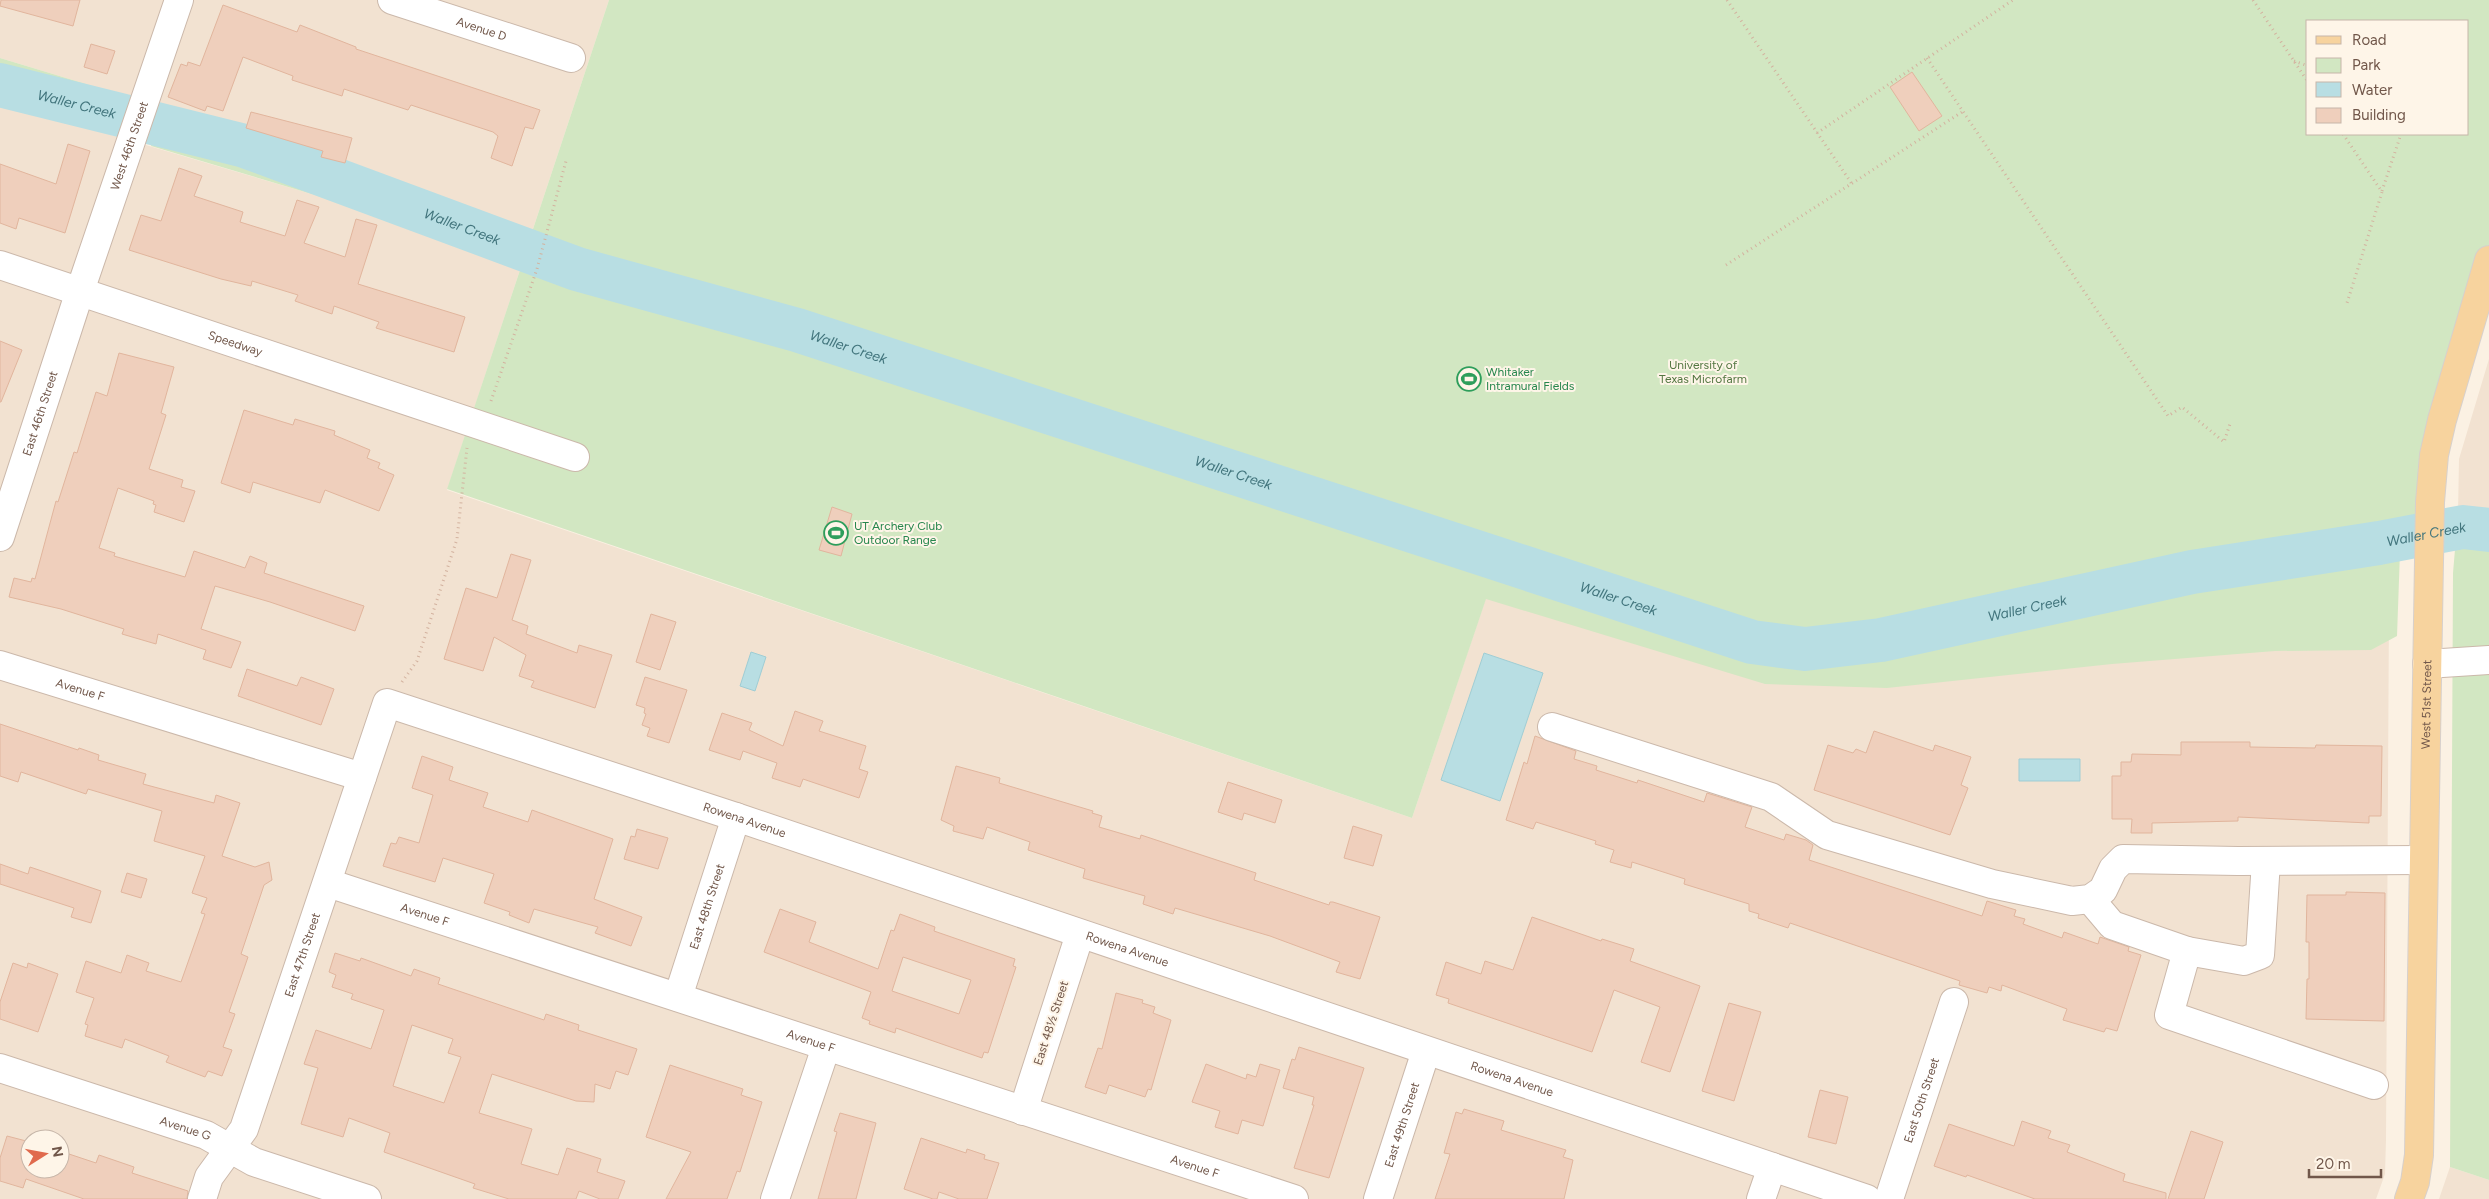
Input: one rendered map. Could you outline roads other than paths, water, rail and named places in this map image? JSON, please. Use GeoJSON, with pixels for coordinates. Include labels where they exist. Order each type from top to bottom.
{"type":"FeatureCollection","features":[{"type":"Feature","properties":{"kind":"main road","name":"West 51st Street"},"geometry":{"type":"LineString","coordinates":[[2409,1199],[2415,1182],[2419,1155],[2430,502],[2434,455],[2442,420],[2489,260]]}},
{"type":"Feature","properties":{"kind":"street","name":"West 46th Street"},"geometry":{"type":"LineString","coordinates":[[80,291],[180,0]]}},
{"type":"Feature","properties":{"kind":"street","name":"Avenue D"},"geometry":{"type":"LineString","coordinates":[[392,0],[571,58]]}},
{"type":"Feature","properties":{"kind":"street","name":"Speedway"},"geometry":{"type":"LineString","coordinates":[[0,265],[575,457]]}},
{"type":"Feature","properties":{"kind":"street","name":"East 46th Street"},"geometry":{"type":"LineString","coordinates":[[0,537],[80,291]]}},
{"type":"Feature","properties":{"kind":"street"},"geometry":{"type":"LineString","coordinates":[[2427,664],[2489,660]]}},
{"type":"Feature","properties":{"kind":"street","name":"Avenue F"},"geometry":{"type":"LineString","coordinates":[[0,665],[362,777]]}},
{"type":"Feature","properties":{"kind":"street","name":"East 47th Street"},"geometry":{"type":"LineString","coordinates":[[202,1199],[209,1177],[244,1129],[387,703]]}},
{"type":"Feature","properties":{"kind":"street","name":"Rowena Avenue"},"geometry":{"type":"LineString","coordinates":[[387,703],[736,817],[1867,1199]]}},
{"type":"Feature","properties":{"kind":"street"},"geometry":{"type":"LineString","coordinates":[[1552,727],[1771,797],[1827,835],[1992,884],[2072,900],[2090,898],[2103,890],[2113,869],[2123,859],[2266,861],[2423,860]]}},
{"type":"Feature","properties":{"kind":"street","name":"East 48th Street"},"geometry":{"type":"LineString","coordinates":[[678,997],[736,817]]}},
{"type":"Feature","properties":{"kind":"street"},"geometry":{"type":"LineString","coordinates":[[2090,898],[2112,925],[2187,951],[2244,961],[2255,958],[2260,954],[2266,861]]}},
{"type":"Feature","properties":{"kind":"street","name":"Avenue F"},"geometry":{"type":"LineString","coordinates":[[328,883],[1294,1199]]}},
{"type":"Feature","properties":{"kind":"street","name":"East 48½ Street"},"geometry":{"type":"LineString","coordinates":[[1023,1111],[1080,934]]}},
{"type":"Feature","properties":{"kind":"street"},"geometry":{"type":"LineString","coordinates":[[2187,951],[2169,1015],[2374,1085]]}},
{"type":"Feature","properties":{"kind":"street","name":"East 50th Street"},"geometry":{"type":"LineString","coordinates":[[1889,1199],[1954,1002]]}},
{"type":"Feature","properties":{"kind":"street"},"geometry":{"type":"LineString","coordinates":[[775,1199],[826,1047]]}},
{"type":"Feature","properties":{"kind":"street","name":"East 49th Street"},"geometry":{"type":"LineString","coordinates":[[1378,1199],[1426,1051]]}},
{"type":"Feature","properties":{"kind":"street","name":"Avenue G"},"geometry":{"type":"LineString","coordinates":[[0,1068],[206,1135],[254,1162],[367,1199]]}},
{"type":"Feature","properties":{"kind":"street"},"geometry":{"type":"LineString","coordinates":[[1761,1199],[1772,1167]]}},
{"type":"Feature","properties":{"kind":"water"},"geometry":{"type":"Polygon","coordinates":[[[751,652],[766,657],[755,691],[740,686],[751,652]]]}},
{"type":"Feature","properties":{"kind":"water"},"geometry":{"type":"Polygon","coordinates":[[[1484,653],[1543,673],[1500,801],[1441,780],[1484,653]]]}},
{"type":"Feature","properties":{"kind":"water"},"geometry":{"type":"Polygon","coordinates":[[[2019,759],[2080,759],[2080,781],[2019,781],[2019,759]]]}},
{"type":"Feature","properties":{"kind":"waterway","name":"Waller Creek"},"geometry":{"type":"LineString","coordinates":[[0,85],[245,146],[577,269],[797,330],[1752,642],[1805,649],[1881,640],[2192,572],[2379,543],[2463,527],[2489,530]]}},
{"type":"Feature","properties":{"kind":"place","name":"Whitaker Intramural Fields"},"geometry":{"type":"Point","coordinates":[1469,379]}},
{"type":"Feature","properties":{"kind":"place","name":"UT Archery Club Outdoor Range"},"geometry":{"type":"Point","coordinates":[836,533]}},
{"type":"Feature","properties":{"kind":"park label","name":"University of Texas Microfarm"},"geometry":{"type":"Point","coordinates":[1703,372]}}]}
